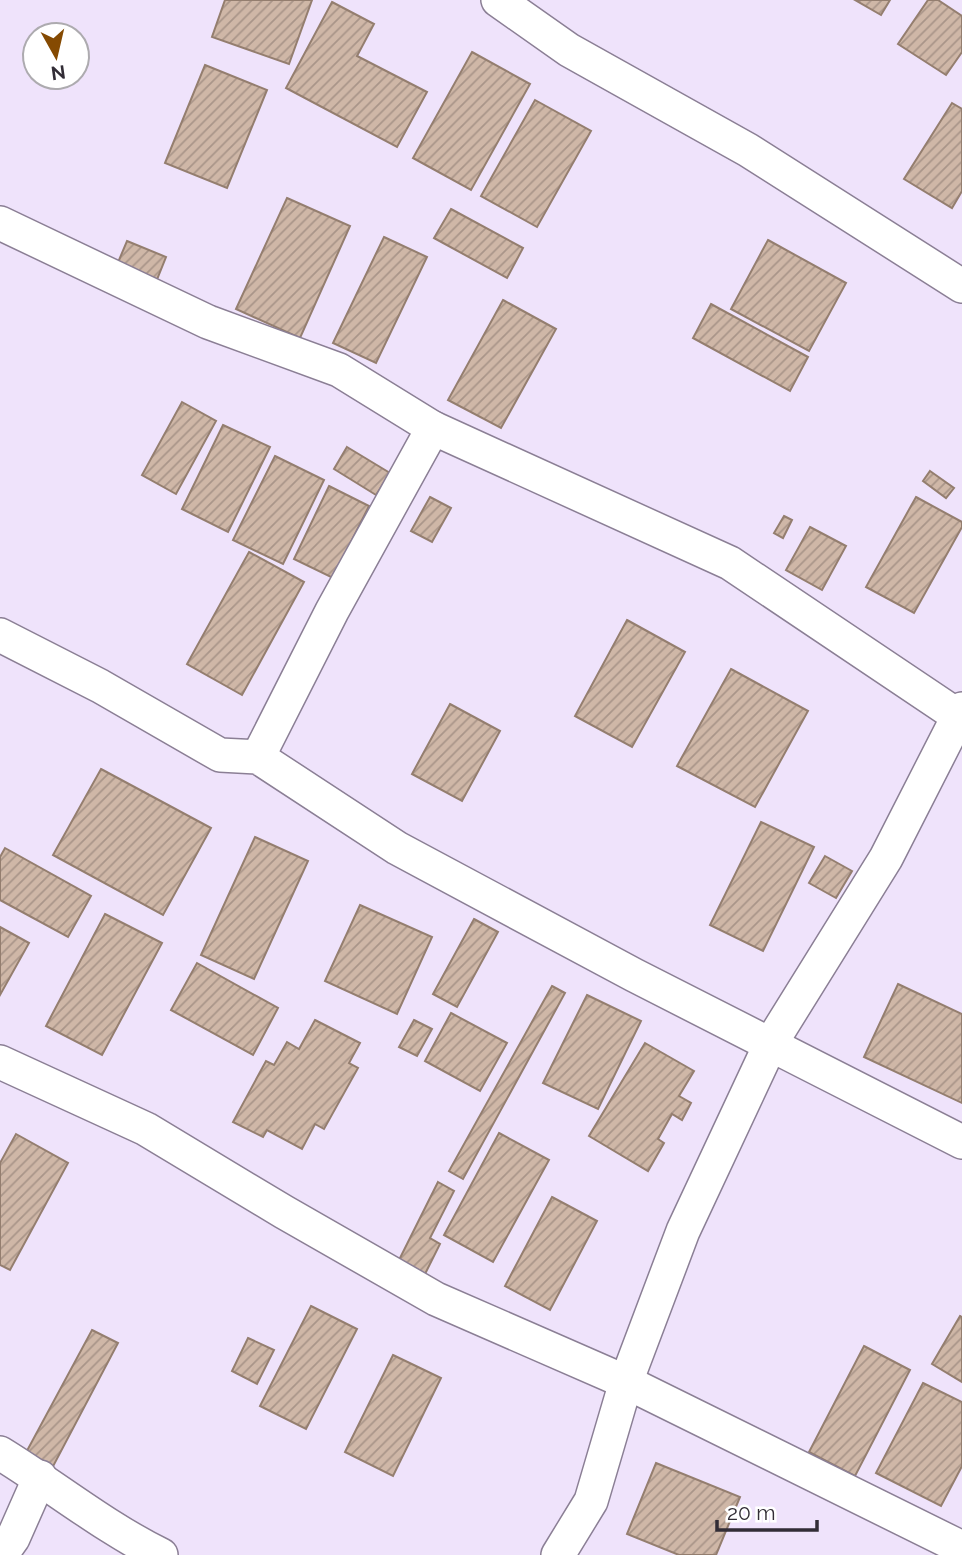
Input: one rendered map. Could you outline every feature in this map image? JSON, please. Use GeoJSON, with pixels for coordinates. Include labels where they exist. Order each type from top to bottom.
{"type":"FeatureCollection","features":[{"type":"Feature","properties":{"kind":"street"},"geometry":{"type":"LineString","coordinates":[[498,0],[569,50],[748,150],[962,286]]}},
{"type":"Feature","properties":{"kind":"street"},"geometry":{"type":"LineString","coordinates":[[0,223],[208,322],[339,370],[433,428],[730,563],[960,712],[886,858],[771,1043],[683,1231],[626,1382],[591,1500],[558,1555]]}},
{"type":"Feature","properties":{"kind":"street"},"geometry":{"type":"LineString","coordinates":[[258,757],[332,611],[433,428]]}},
{"type":"Feature","properties":{"kind":"street"},"geometry":{"type":"LineString","coordinates":[[0,635],[100,686],[220,755],[258,757],[397,848],[634,975],[962,1142]]}},
{"type":"Feature","properties":{"kind":"street"},"geometry":{"type":"LineString","coordinates":[[0,1062],[146,1129],[284,1212],[436,1298],[626,1382],[962,1548]]}},
{"type":"Feature","properties":{"kind":"street"},"geometry":{"type":"LineString","coordinates":[[0,1453],[98,1516],[124,1537],[161,1555]]}},
{"type":"Feature","properties":{"kind":"street"},"geometry":{"type":"LineString","coordinates":[[1,1555],[13,1538],[40,1477]]}},
{"type":"Feature","properties":{"kind":"building"},"geometry":{"type":"Polygon","coordinates":[[[225,0],[312,0],[289,64],[212,37],[225,0]]]}},
{"type":"Feature","properties":{"kind":"building"},"geometry":{"type":"Polygon","coordinates":[[[855,0],[890,0],[881,15],[855,0]]]}},
{"type":"Feature","properties":{"kind":"building"},"geometry":{"type":"Polygon","coordinates":[[[928,0],[938,0],[962,16],[962,52],[946,75],[898,44],[928,0]]]}},
{"type":"Feature","properties":{"kind":"building"},"geometry":{"type":"Polygon","coordinates":[[[332,2],[374,24],[357,56],[427,92],[397,147],[286,88],[332,2]]]}},
{"type":"Feature","properties":{"kind":"building"},"geometry":{"type":"Polygon","coordinates":[[[472,52],[530,84],[471,190],[413,158],[472,52]]]}},
{"type":"Feature","properties":{"kind":"building"},"geometry":{"type":"Polygon","coordinates":[[[205,65],[267,90],[227,188],[165,163],[205,65]]]}},
{"type":"Feature","properties":{"kind":"building"},"geometry":{"type":"Polygon","coordinates":[[[535,100],[591,131],[537,227],[481,196],[535,100]]]}},
{"type":"Feature","properties":{"kind":"building"},"geometry":{"type":"Polygon","coordinates":[[[952,103],[962,109],[962,191],[952,208],[904,179],[952,103]]]}},
{"type":"Feature","properties":{"kind":"building"},"geometry":{"type":"Polygon","coordinates":[[[287,198],[350,226],[300,338],[236,309],[287,198]]]}},
{"type":"Feature","properties":{"kind":"building"},"geometry":{"type":"Polygon","coordinates":[[[451,209],[523,248],[507,278],[434,238],[451,209]]]}},
{"type":"Feature","properties":{"kind":"building"},"geometry":{"type":"Polygon","coordinates":[[[384,237],[427,257],[376,363],[333,343],[384,237]]]}},
{"type":"Feature","properties":{"kind":"building"},"geometry":{"type":"Polygon","coordinates":[[[768,240],[846,283],[809,351],[731,309],[768,240]]]}},
{"type":"Feature","properties":{"kind":"building"},"geometry":{"type":"Polygon","coordinates":[[[127,241],[166,257],[154,287],[114,272],[127,241]]]}},
{"type":"Feature","properties":{"kind":"building"},"geometry":{"type":"Polygon","coordinates":[[[503,300],[556,329],[501,428],[448,400],[503,300]]]}},
{"type":"Feature","properties":{"kind":"building"},"geometry":{"type":"Polygon","coordinates":[[[711,304],[808,357],[790,391],[693,338],[711,304]]]}},
{"type":"Feature","properties":{"kind":"building"},"geometry":{"type":"Polygon","coordinates":[[[182,402],[216,421],[176,494],[142,475],[182,402]]]}},
{"type":"Feature","properties":{"kind":"building"},"geometry":{"type":"Polygon","coordinates":[[[223,425],[270,447],[228,532],[182,509],[223,425]]]}},
{"type":"Feature","properties":{"kind":"building"},"geometry":{"type":"Polygon","coordinates":[[[347,447],[390,473],[376,495],[334,469],[347,447]]]}},
{"type":"Feature","properties":{"kind":"building"},"geometry":{"type":"Polygon","coordinates":[[[275,456],[324,480],[283,564],[233,540],[275,456]]]}},
{"type":"Feature","properties":{"kind":"building"},"geometry":{"type":"Polygon","coordinates":[[[930,471],[954,488],[946,498],[923,481],[930,471]]]}},
{"type":"Feature","properties":{"kind":"building"},"geometry":{"type":"Polygon","coordinates":[[[329,486],[369,506],[333,578],[294,559],[329,486]]]}},
{"type":"Feature","properties":{"kind":"building"},"geometry":{"type":"Polygon","coordinates":[[[430,497],[451,508],[432,542],[411,531],[430,497]]]}},
{"type":"Feature","properties":{"kind":"building"},"geometry":{"type":"Polygon","coordinates":[[[916,497],[962,522],[962,527],[914,613],[866,587],[916,497]]]}},
{"type":"Feature","properties":{"kind":"building"},"geometry":{"type":"Polygon","coordinates":[[[784,516],[792,520],[783,538],[774,533],[784,516]]]}},
{"type":"Feature","properties":{"kind":"building"},"geometry":{"type":"Polygon","coordinates":[[[810,527],[846,546],[822,590],[786,570],[810,527]]]}},
{"type":"Feature","properties":{"kind":"building"},"geometry":{"type":"Polygon","coordinates":[[[249,552],[304,582],[242,695],[187,664],[249,552]]]}},
{"type":"Feature","properties":{"kind":"building"},"geometry":{"type":"Polygon","coordinates":[[[627,620],[685,652],[632,747],[575,716],[627,620]]]}},
{"type":"Feature","properties":{"kind":"building"},"geometry":{"type":"Polygon","coordinates":[[[731,669],[808,711],[755,807],[677,766],[731,669]]]}},
{"type":"Feature","properties":{"kind":"building"},"geometry":{"type":"Polygon","coordinates":[[[450,704],[500,731],[462,801],[412,774],[450,704]]]}},
{"type":"Feature","properties":{"kind":"building"},"geometry":{"type":"Polygon","coordinates":[[[101,769],[211,828],[163,915],[53,855],[101,769]]]}},
{"type":"Feature","properties":{"kind":"building"},"geometry":{"type":"Polygon","coordinates":[[[761,822],[814,847],[763,951],[710,925],[761,822]]]}},
{"type":"Feature","properties":{"kind":"building"},"geometry":{"type":"Polygon","coordinates":[[[255,837],[308,861],[254,979],[201,955],[255,837]]]}},
{"type":"Feature","properties":{"kind":"building"},"geometry":{"type":"Polygon","coordinates":[[[5,848],[91,896],[68,937],[0,900],[0,857],[5,848]]]}},
{"type":"Feature","properties":{"kind":"building"},"geometry":{"type":"Polygon","coordinates":[[[825,856],[852,871],[836,898],[809,883],[825,856]]]}},
{"type":"Feature","properties":{"kind":"building"},"geometry":{"type":"Polygon","coordinates":[[[360,905],[432,937],[397,1014],[325,981],[360,905]]]}},
{"type":"Feature","properties":{"kind":"building"},"geometry":{"type":"Polygon","coordinates":[[[105,914],[162,943],[102,1055],[46,1026],[105,914]]]}},
{"type":"Feature","properties":{"kind":"building"},"geometry":{"type":"Polygon","coordinates":[[[474,919],[498,932],[457,1007],[433,994],[474,919]]]}},
{"type":"Feature","properties":{"kind":"building"},"geometry":{"type":"Polygon","coordinates":[[[0,927],[29,943],[0,995],[0,927]]]}},
{"type":"Feature","properties":{"kind":"building"},"geometry":{"type":"Polygon","coordinates":[[[197,963],[278,1008],[253,1055],[171,1010],[197,963]]]}},
{"type":"Feature","properties":{"kind":"building"},"geometry":{"type":"Polygon","coordinates":[[[898,984],[962,1014],[962,1103],[864,1057],[898,984]]]}},
{"type":"Feature","properties":{"kind":"building"},"geometry":{"type":"Polygon","coordinates":[[[552,986],[565,993],[463,1179],[449,1171],[552,986]]]}},
{"type":"Feature","properties":{"kind":"building"},"geometry":{"type":"Polygon","coordinates":[[[587,995],[641,1021],[598,1109],[543,1083],[587,995]]]}},
{"type":"Feature","properties":{"kind":"building"},"geometry":{"type":"Polygon","coordinates":[[[451,1013],[507,1043],[480,1091],[425,1061],[451,1013]]]}},
{"type":"Feature","properties":{"kind":"building"},"geometry":{"type":"Polygon","coordinates":[[[315,1020],[360,1043],[349,1063],[358,1068],[324,1129],[315,1124],[302,1149],[267,1130],[263,1137],[233,1122],[266,1061],[274,1065],[287,1042],[299,1049],[315,1020]]]}},
{"type":"Feature","properties":{"kind":"building"},"geometry":{"type":"Polygon","coordinates":[[[414,1020],[432,1029],[417,1056],[399,1047],[414,1020]]]}},
{"type":"Feature","properties":{"kind":"building"},"geometry":{"type":"Polygon","coordinates":[[[645,1043],[694,1071],[679,1096],[691,1103],[682,1120],[672,1114],[658,1139],[664,1143],[648,1171],[589,1136],[645,1043]]]}},
{"type":"Feature","properties":{"kind":"building"},"geometry":{"type":"Polygon","coordinates":[[[499,1133],[549,1160],[493,1262],[444,1235],[499,1133]]]}},
{"type":"Feature","properties":{"kind":"building"},"geometry":{"type":"Polygon","coordinates":[[[16,1134],[68,1163],[10,1270],[0,1265],[0,1163],[16,1134]]]}},
{"type":"Feature","properties":{"kind":"building"},"geometry":{"type":"Polygon","coordinates":[[[438,1182],[454,1191],[430,1238],[440,1244],[424,1276],[397,1264],[438,1182]]]}},
{"type":"Feature","properties":{"kind":"building"},"geometry":{"type":"Polygon","coordinates":[[[552,1197],[597,1221],[550,1310],[505,1286],[552,1197]]]}},
{"type":"Feature","properties":{"kind":"building"},"geometry":{"type":"Polygon","coordinates":[[[311,1306],[357,1329],[306,1429],[260,1406],[311,1306]]]}},
{"type":"Feature","properties":{"kind":"building"},"geometry":{"type":"Polygon","coordinates":[[[960,1316],[962,1317],[962,1382],[932,1364],[960,1316]]]}},
{"type":"Feature","properties":{"kind":"building"},"geometry":{"type":"Polygon","coordinates":[[[92,1330],[118,1343],[49,1474],[22,1460],[92,1330]]]}},
{"type":"Feature","properties":{"kind":"building"},"geometry":{"type":"Polygon","coordinates":[[[248,1338],[274,1350],[257,1384],[232,1371],[248,1338]]]}},
{"type":"Feature","properties":{"kind":"building"},"geometry":{"type":"Polygon","coordinates":[[[864,1346],[910,1370],[855,1476],[809,1452],[864,1346]]]}},
{"type":"Feature","properties":{"kind":"building"},"geometry":{"type":"Polygon","coordinates":[[[393,1355],[441,1378],[393,1476],[345,1452],[393,1355]]]}},
{"type":"Feature","properties":{"kind":"building"},"geometry":{"type":"Polygon","coordinates":[[[923,1383],[962,1402],[962,1466],[941,1506],[876,1473],[923,1383]]]}},
{"type":"Feature","properties":{"kind":"building"},"geometry":{"type":"Polygon","coordinates":[[[656,1463],[740,1497],[716,1555],[679,1555],[627,1534],[656,1463]]]}}]}
